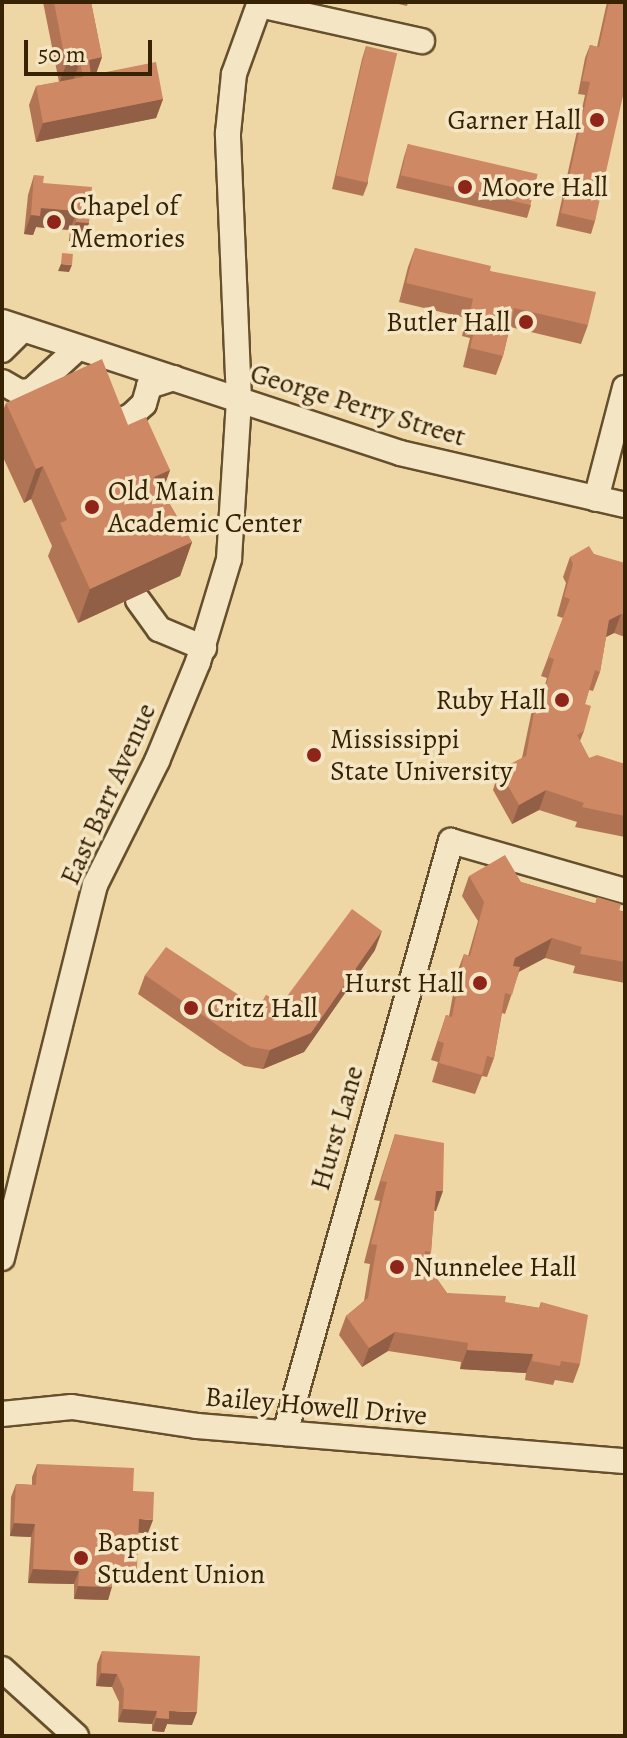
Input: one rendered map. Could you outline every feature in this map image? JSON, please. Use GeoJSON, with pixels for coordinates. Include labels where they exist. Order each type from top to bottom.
{"type":"FeatureCollection","features":[{"type":"Feature","properties":{"kind":"street"},"geometry":{"type":"LineString","coordinates":[[259,3],[422,41]]}},
{"type":"Feature","properties":{"kind":"street","name":"East Barr Avenue"},"geometry":{"type":"LineString","coordinates":[[2,1258],[95,885],[157,761],[204,648],[229,559],[239,400],[228,133],[234,74],[259,3]]}},
{"type":"Feature","properties":{"kind":"street","name":"George Perry Street"},"geometry":{"type":"LineString","coordinates":[[2,350],[12,327],[400,453],[625,505]]}},
{"type":"Feature","properties":{"kind":"street"},"geometry":{"type":"LineString","coordinates":[[2,382],[19,392],[31,391],[78,348]]}},
{"type":"Feature","properties":{"kind":"street"},"geometry":{"type":"LineString","coordinates":[[103,430],[132,415],[144,404],[149,386],[174,378]]}},
{"type":"Feature","properties":{"kind":"street"},"geometry":{"type":"LineString","coordinates":[[596,499],[625,388]]}},
{"type":"Feature","properties":{"kind":"street"},"geometry":{"type":"LineString","coordinates":[[138,600],[159,629],[204,648]]}},
{"type":"Feature","properties":{"kind":"street","name":"Hurst Lane"},"geometry":{"type":"LineString","coordinates":[[285,1433],[451,841],[625,891]]}},
{"type":"Feature","properties":{"kind":"street","name":"Bailey Howell Drive"},"geometry":{"type":"LineString","coordinates":[[2,1414],[72,1407],[285,1433],[625,1461]]}},
{"type":"Feature","properties":{"kind":"street"},"geometry":{"type":"LineString","coordinates":[[2,1669],[76,1736]]}},
{"type":"Feature","properties":{"kind":"building"},"geometry":{"type":"Polygon","coordinates":[[[54,2],[91,2],[102,57],[89,60],[91,75],[156,62],[163,99],[43,123],[36,86],[83,77],[80,62],[66,65],[54,2]]]}},
{"type":"Feature","properties":{"kind":"building","name":"Garner Hall"},"geometry":{"type":"Polygon","coordinates":[[[609,2],[625,2],[625,87],[595,221],[561,213],[590,82],[582,81],[590,45],[599,47],[609,2]]]}},
{"type":"Feature","properties":{"kind":"building"},"geometry":{"type":"Polygon","coordinates":[[[366,46],[397,53],[367,183],[336,176],[366,46]]]}},
{"type":"Feature","properties":{"kind":"building"},"geometry":{"type":"Polygon","coordinates":[[[408,144],[538,174],[530,205],[401,175],[408,144]]]}},
{"type":"Feature","properties":{"kind":"building"},"geometry":{"type":"Polygon","coordinates":[[[34,175],[44,176],[43,183],[92,187],[89,223],[76,222],[77,211],[41,208],[40,216],[31,215],[34,175]]]}},
{"type":"Feature","properties":{"kind":"building"},"geometry":{"type":"Polygon","coordinates":[[[415,248],[491,266],[490,271],[596,292],[588,325],[514,308],[503,356],[470,348],[477,319],[469,317],[473,299],[406,283],[415,248]]]}},
{"type":"Feature","properties":{"kind":"building"},"geometry":{"type":"Polygon","coordinates":[[[62,253],[73,254],[72,265],[61,264],[62,253]]]}},
{"type":"Feature","properties":{"kind":"building","name":"Old Main Academic Center"},"geometry":{"type":"Polygon","coordinates":[[[102,359],[128,425],[146,417],[170,470],[154,477],[192,542],[90,589],[60,523],[67,520],[43,466],[36,469],[6,403],[102,359]]]}},
{"type":"Feature","properties":{"kind":"building","name":"Ruby Hall"},"geometry":{"type":"Polygon","coordinates":[[[589,546],[594,554],[625,563],[625,615],[609,620],[600,672],[595,670],[585,704],[591,706],[584,731],[577,735],[589,758],[597,755],[625,764],[625,816],[582,807],[584,803],[546,790],[519,805],[499,770],[526,756],[538,691],[544,692],[554,659],[548,657],[570,599],[564,597],[573,564],[570,557],[589,546]]]}},
{"type":"Feature","properties":{"kind":"building","name":"Hurst Hall"},"geometry":{"type":"Polygon","coordinates":[[[505,855],[521,882],[595,904],[597,897],[621,904],[619,911],[625,912],[625,962],[580,954],[582,947],[552,938],[515,958],[513,966],[520,967],[512,995],[505,993],[494,1058],[487,1056],[482,1075],[439,1063],[444,1043],[438,1041],[446,1015],[452,1017],[464,954],[470,956],[484,902],[469,876],[505,855]]]}},
{"type":"Feature","properties":{"kind":"building","name":"Critz Hall"},"geometry":{"type":"Polygon","coordinates":[[[352,909],[382,931],[311,1033],[270,1050],[251,1047],[145,975],[166,947],[260,1009],[276,1011],[352,909]]]}},
{"type":"Feature","properties":{"kind":"building"},"geometry":{"type":"Polygon","coordinates":[[[266,995],[281,1001],[276,1011],[259,1007],[266,995]]]}},
{"type":"Feature","properties":{"kind":"building","name":"Nunnelee Hall"},"geometry":{"type":"Polygon","coordinates":[[[395,1134],[444,1143],[443,1191],[436,1191],[431,1252],[425,1251],[424,1260],[447,1293],[506,1296],[505,1302],[540,1308],[541,1302],[588,1315],[580,1364],[561,1361],[560,1366],[532,1361],[533,1354],[467,1350],[468,1343],[395,1332],[369,1348],[346,1316],[368,1298],[377,1245],[371,1244],[387,1182],[381,1181],[395,1134]]]}},
{"type":"Feature","properties":{"kind":"building","name":"Baptist Student Union"},"geometry":{"type":"Polygon","coordinates":[[[37,1464],[134,1468],[133,1491],[154,1492],[153,1520],[139,1519],[137,1568],[113,1567],[112,1587],[78,1586],[79,1571],[33,1569],[35,1524],[14,1523],[16,1484],[36,1485],[37,1464]]]}},
{"type":"Feature","properties":{"kind":"building"},"geometry":{"type":"Polygon","coordinates":[[[102,1651],[200,1656],[197,1712],[169,1711],[169,1719],[156,1718],[157,1711],[123,1709],[124,1689],[117,1674],[101,1673],[102,1651]]]}},
{"type":"Feature","properties":{"kind":"place","name":"Garner Hall"},"geometry":{"type":"Point","coordinates":[597,120]}},
{"type":"Feature","properties":{"kind":"place","name":"Moore Hall"},"geometry":{"type":"Point","coordinates":[465,187]}},
{"type":"Feature","properties":{"kind":"place","name":"Chapel of Memories"},"geometry":{"type":"Point","coordinates":[54,222]}},
{"type":"Feature","properties":{"kind":"place","name":"Butler Hall"},"geometry":{"type":"Point","coordinates":[526,322]}},
{"type":"Feature","properties":{"kind":"place","name":"Old Main Academic Center"},"geometry":{"type":"Point","coordinates":[92,507]}},
{"type":"Feature","properties":{"kind":"place","name":"Ruby Hall"},"geometry":{"type":"Point","coordinates":[562,700]}},
{"type":"Feature","properties":{"kind":"place","name":"Mississippi State University"},"geometry":{"type":"Point","coordinates":[314,755]}},
{"type":"Feature","properties":{"kind":"place","name":"Hurst Hall"},"geometry":{"type":"Point","coordinates":[480,983]}},
{"type":"Feature","properties":{"kind":"place","name":"Critz Hall"},"geometry":{"type":"Point","coordinates":[191,1008]}},
{"type":"Feature","properties":{"kind":"place","name":"Nunnelee Hall"},"geometry":{"type":"Point","coordinates":[397,1267]}},
{"type":"Feature","properties":{"kind":"place","name":"Baptist Student Union"},"geometry":{"type":"Point","coordinates":[81,1558]}}]}
